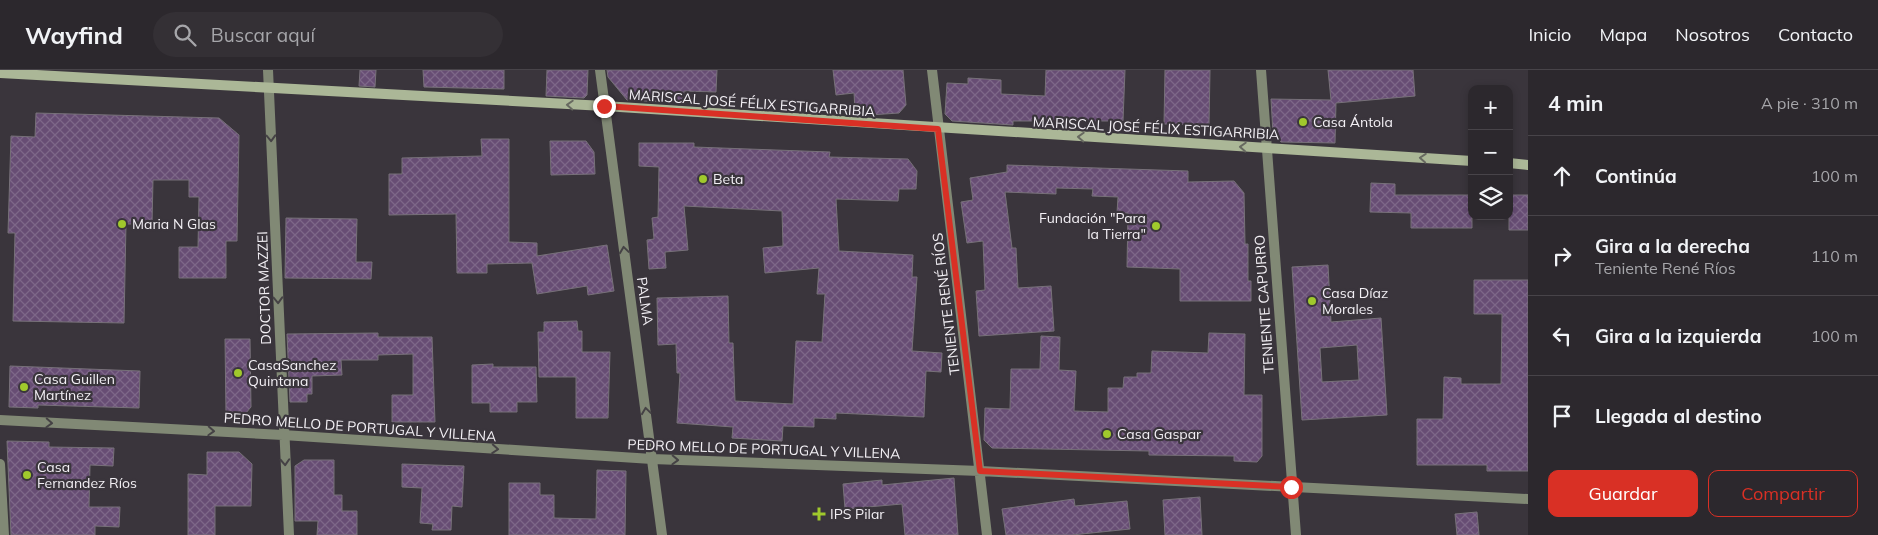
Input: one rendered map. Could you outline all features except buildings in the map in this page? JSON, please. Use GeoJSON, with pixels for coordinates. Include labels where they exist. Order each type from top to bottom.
{"type":"FeatureCollection","features":[{"type":"Feature","properties":{"kind":"main road","name":"MARISCAL JOSÉ FÉLIX ESTIGARRIBIA"},"geometry":{"type":"LineString","coordinates":[[0,73],[604,106],[938,129],[1468,161]]}},
{"type":"Feature","properties":{"kind":"main road"},"geometry":{"type":"LineString","coordinates":[[1513,163],[1528,164]]}},
{"type":"Feature","properties":{"kind":"street","name":"DOCTOR MAZZEI"},"geometry":{"type":"LineString","coordinates":[[268,70],[290,535]]}},
{"type":"Feature","properties":{"kind":"street","name":"PALMA"},"geometry":{"type":"LineString","coordinates":[[600,70],[662,535]]}},
{"type":"Feature","properties":{"kind":"street","name":"TENIENTE RENÉ RÍOS"},"geometry":{"type":"LineString","coordinates":[[932,70],[987,535]]}},
{"type":"Feature","properties":{"kind":"street","name":"TENIENTE CAPURRO"},"geometry":{"type":"LineString","coordinates":[[1261,70],[1296,535]]}},
{"type":"Feature","properties":{"kind":"street","name":"PEDRO MELLO DE PORTUGAL Y VILLENA"},"geometry":{"type":"LineString","coordinates":[[0,420],[284,435],[652,459],[980,471],[1528,499]]}},
{"type":"Feature","properties":{"kind":"street"},"geometry":{"type":"LineString","coordinates":[[0,464],[4,535]]}},
{"type":"Feature","properties":{"kind":"place","name":"Casa Ántola"},"geometry":{"type":"Point","coordinates":[1303,122]}},
{"type":"Feature","properties":{"kind":"place","name":"Beta"},"geometry":{"type":"Point","coordinates":[703,179]}},
{"type":"Feature","properties":{"kind":"place","name":"Maria N Glas"},"geometry":{"type":"Point","coordinates":[122,224]}},
{"type":"Feature","properties":{"kind":"place","name":"Fundación \"Para la Tierra\""},"geometry":{"type":"Point","coordinates":[1156,226]}},
{"type":"Feature","properties":{"kind":"place","name":"Casa Díaz Morales"},"geometry":{"type":"Point","coordinates":[1312,301]}},
{"type":"Feature","properties":{"kind":"place","name":"CasaSanchez Quintana"},"geometry":{"type":"Point","coordinates":[238,373]}},
{"type":"Feature","properties":{"kind":"place","name":"Casa Guillen Martínez"},"geometry":{"type":"Point","coordinates":[24,387]}},
{"type":"Feature","properties":{"kind":"place","name":"Casa Gaspar"},"geometry":{"type":"Point","coordinates":[1107,434]}},
{"type":"Feature","properties":{"kind":"place","name":"Casa Fernandez Ríos"},"geometry":{"type":"Point","coordinates":[27,475]}},
{"type":"Feature","properties":{"kind":"place","name":"IPS Pilar"},"geometry":{"type":"Point","coordinates":[819,514]}},
{"type":"Feature","properties":{"kind":"route"},"geometry":{"type":"LineString","coordinates":[[604,106],[938,129],[980,471],[1291,487]]}}]}
